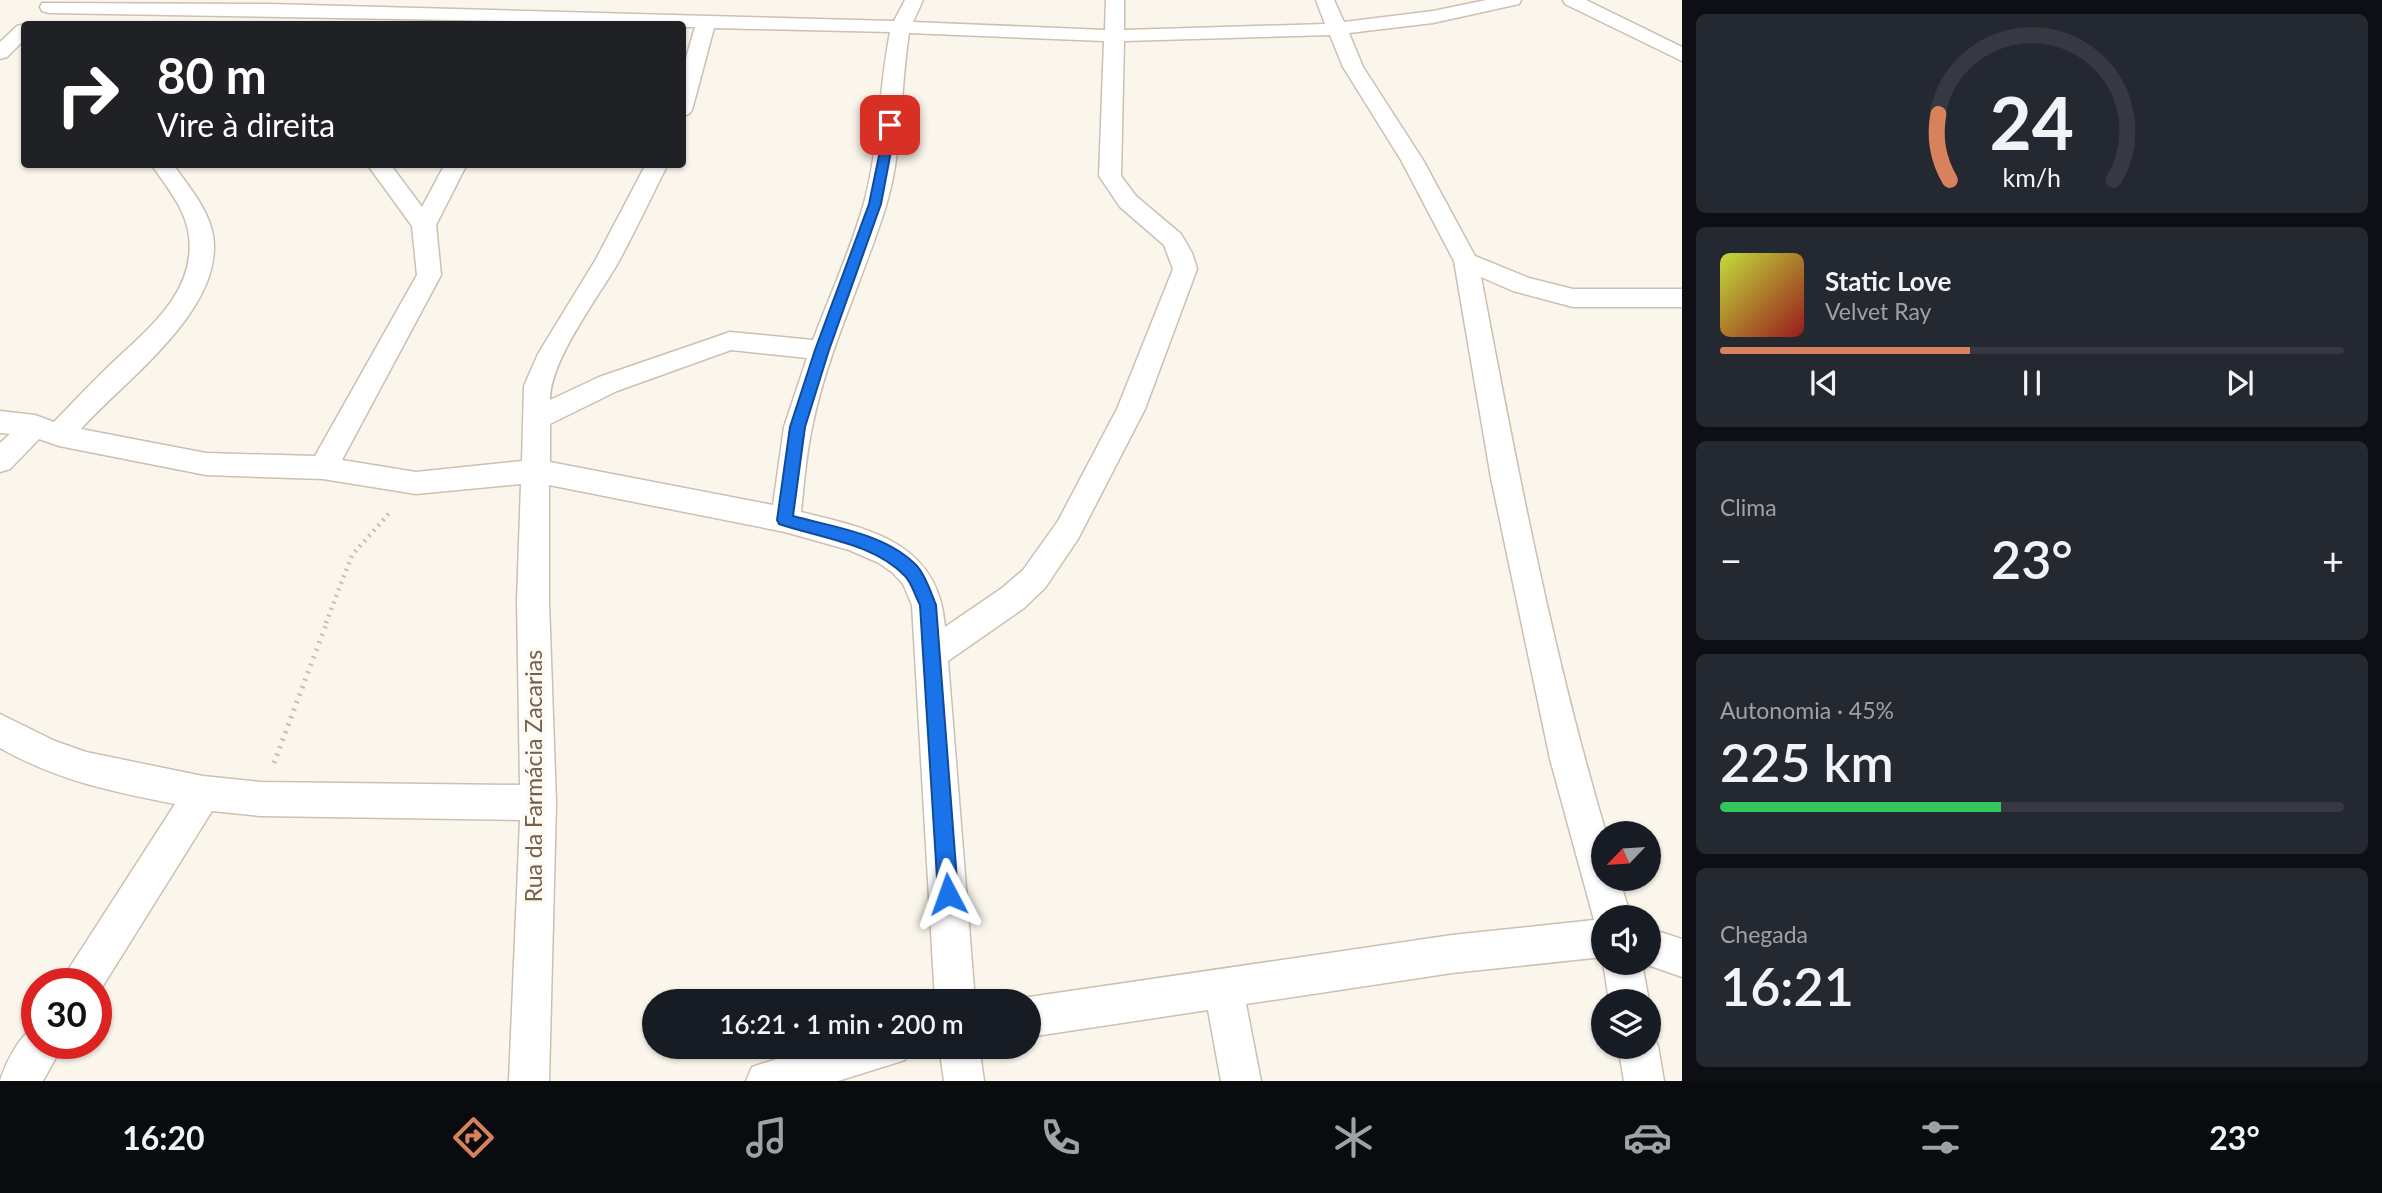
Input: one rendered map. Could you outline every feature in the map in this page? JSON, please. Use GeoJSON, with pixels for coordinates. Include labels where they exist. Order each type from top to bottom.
{"type":"FeatureCollection","features":[{"type":"Feature","properties":{"kind":"street"},"geometry":{"type":"LineString","coordinates":[[645,21],[652,0]]}},
{"type":"Feature","properties":{"kind":"street"},"geometry":{"type":"LineString","coordinates":[[785,520],[798,427],[822,350],[875,204],[890,125],[894,65],[901,27],[914,0]]}},
{"type":"Feature","properties":{"kind":"street"},"geometry":{"type":"LineString","coordinates":[[933,653],[1013,598],[1034,579],[1068,530],[1131,409],[1185,269],[1182,252],[1171,236],[1119,194],[1110,176],[1115,0]]}},
{"type":"Feature","properties":{"kind":"street"},"geometry":{"type":"LineString","coordinates":[[1325,0],[1353,67],[1412,160],[1466,261],[1506,478],[1564,746],[1609,905]]}},
{"type":"Feature","properties":{"kind":"street"},"geometry":{"type":"LineString","coordinates":[[686,23],[901,27],[1113,36],[1337,29],[1433,16],[1512,0]]}},
{"type":"Feature","properties":{"kind":"street"},"geometry":{"type":"LineString","coordinates":[[1572,0],[1682,55]]}},
{"type":"Feature","properties":{"kind":"street"},"geometry":{"type":"LineString","coordinates":[[33,21],[51,4],[79,16],[168,4],[276,17],[435,7],[537,21]]}},
{"type":"Feature","properties":{"kind":"street"},"geometry":{"type":"LineString","coordinates":[[686,96],[706,23]]}},
{"type":"Feature","properties":{"kind":"street"},"geometry":{"type":"LineString","coordinates":[[0,53],[21,33]]}},
{"type":"Feature","properties":{"kind":"street"},"geometry":{"type":"LineString","coordinates":[[0,461],[47,431],[106,384],[161,333],[197,281],[202,237],[195,213],[165,168]]}},
{"type":"Feature","properties":{"kind":"street"},"geometry":{"type":"LineString","coordinates":[[323,468],[429,275],[424,225],[382,168]]}},
{"type":"Feature","properties":{"kind":"street"},"geometry":{"type":"LineString","coordinates":[[424,225],[454,168]]}},
{"type":"Feature","properties":{"kind":"street","name":"Rua da Farmácia Zacarias"},"geometry":{"type":"LineString","coordinates":[[529,1081],[538,803],[533,601],[537,386],[551,354],[608,259],[655,168]]}},
{"type":"Feature","properties":{"kind":"street"},"geometry":{"type":"LineString","coordinates":[[1466,261],[1522,285],[1573,298],[1682,298]]}},
{"type":"Feature","properties":{"kind":"street"},"geometry":{"type":"LineString","coordinates":[[536,419],[608,384],[730,341],[822,350]]}},
{"type":"Feature","properties":{"kind":"street"},"geometry":{"type":"LineString","coordinates":[[0,422],[206,464],[323,468],[416,483],[537,471],[785,520],[866,544],[893,556],[913,573],[928,605],[954,989]]}},
{"type":"Feature","properties":{"kind":"street"},"geometry":{"type":"LineString","coordinates":[[0,730],[46,755],[86,769],[202,793],[260,799],[538,803]]}},
{"type":"Feature","properties":{"kind":"street"},"geometry":{"type":"LineString","coordinates":[[92,968],[202,793]]}},
{"type":"Feature","properties":{"kind":"street"},"geometry":{"type":"LineString","coordinates":[[1041,1015],[1452,954],[1591,939]]}},
{"type":"Feature","properties":{"kind":"street"},"geometry":{"type":"LineString","coordinates":[[1661,951],[1682,958]]}},
{"type":"Feature","properties":{"kind":"street"},"geometry":{"type":"LineString","coordinates":[[1223,987],[1241,1081]]}},
{"type":"Feature","properties":{"kind":"street"},"geometry":{"type":"LineString","coordinates":[[20,1081],[34,1059]]}},
{"type":"Feature","properties":{"kind":"street"},"geometry":{"type":"LineString","coordinates":[[766,1081],[845,1059]]}},
{"type":"Feature","properties":{"kind":"street"},"geometry":{"type":"LineString","coordinates":[[961,1059],[964,1081]]}},
{"type":"Feature","properties":{"kind":"street"},"geometry":{"type":"LineString","coordinates":[[1640,1059],[1644,1081]]}},
{"type":"Feature","properties":{"kind":"path"},"geometry":{"type":"LineString","coordinates":[[260,799],[352,555],[416,483]]}},
{"type":"Feature","properties":{"kind":"route"},"geometry":{"type":"LineString","coordinates":[[890,125],[875,204],[822,350],[798,427],[785,520],[866,544],[893,556],[913,573],[928,605],[948,894]]}}]}
